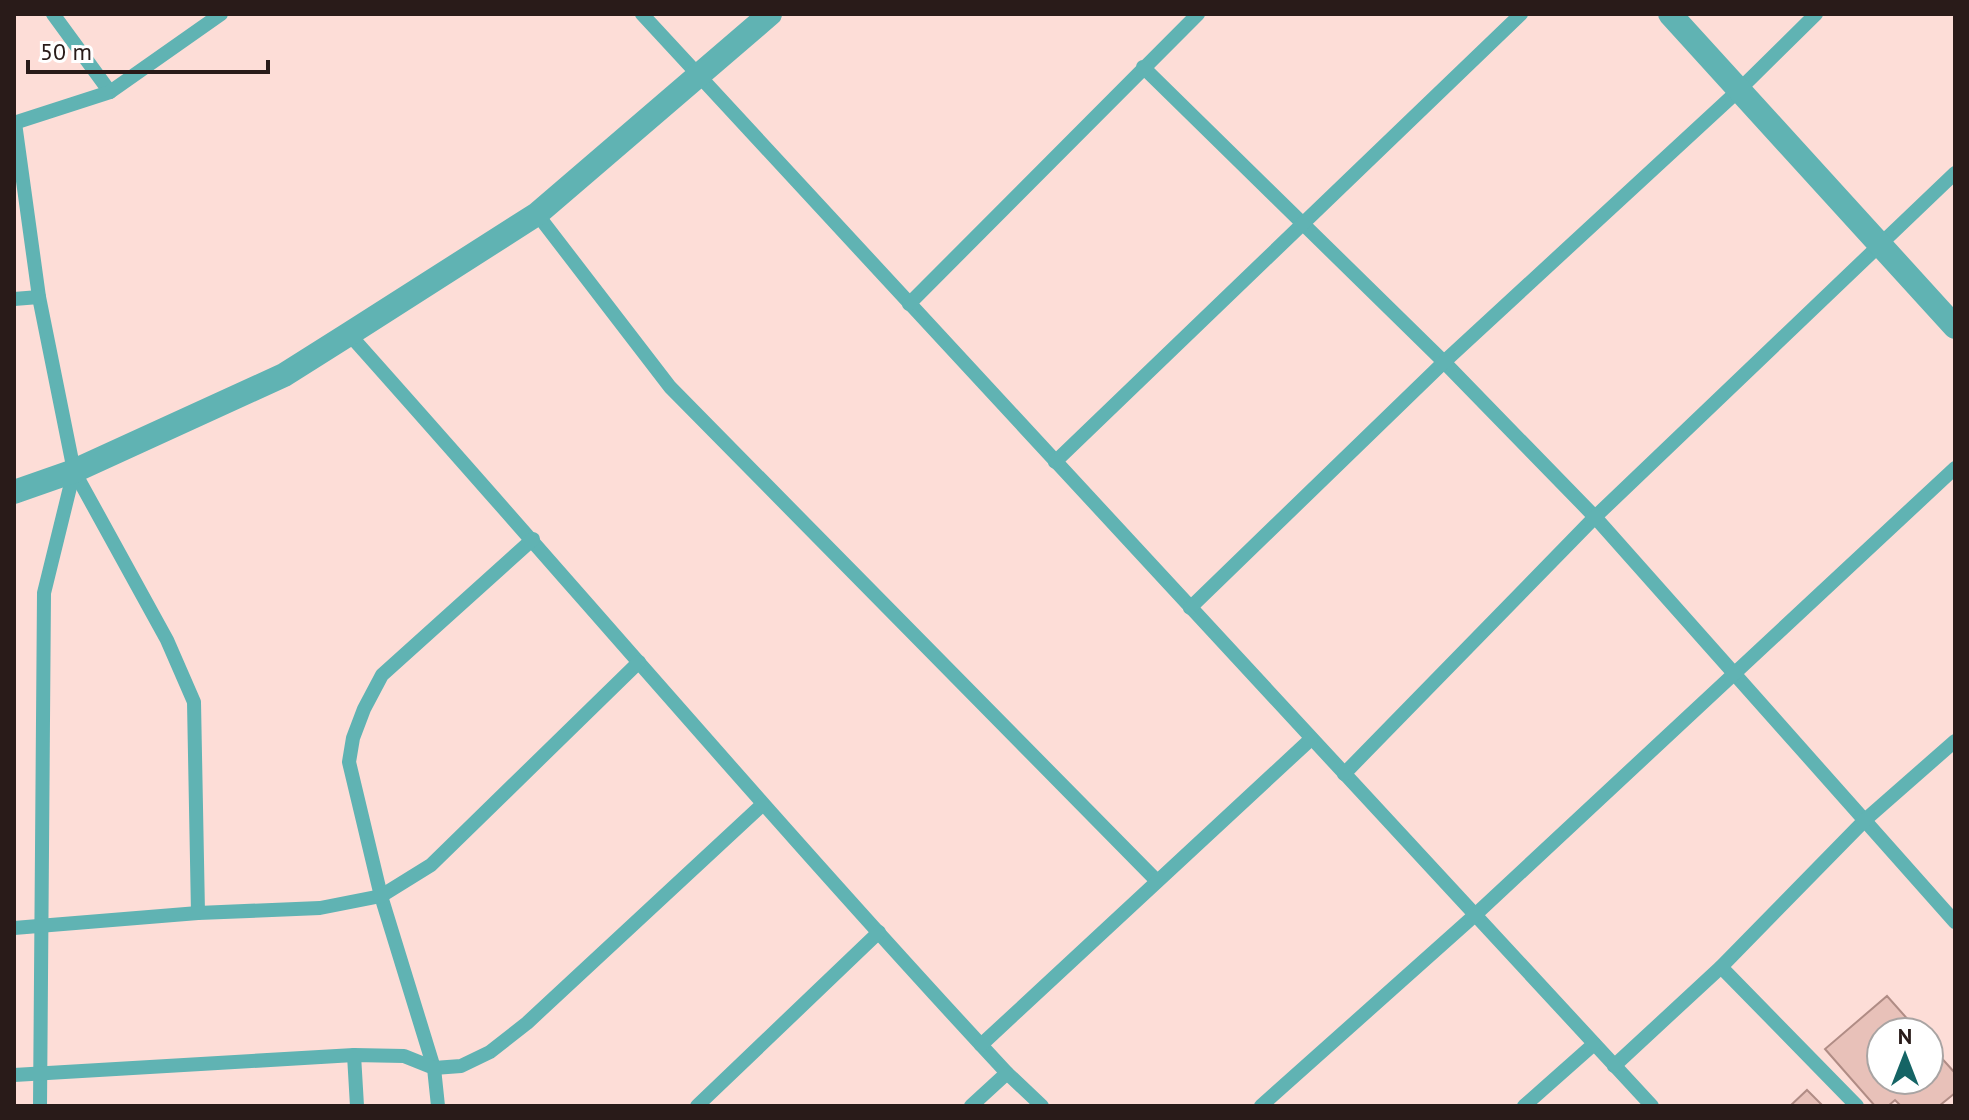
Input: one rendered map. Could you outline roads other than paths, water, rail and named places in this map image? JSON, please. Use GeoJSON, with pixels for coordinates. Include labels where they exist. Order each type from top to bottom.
{"type":"FeatureCollection","features":[{"type":"Feature","properties":{"kind":"street"},"geometry":{"type":"LineString","coordinates":[[14,492],[74,471],[284,375],[349,334],[537,214],[770,14]]}},
{"type":"Feature","properties":{"kind":"street"},"geometry":{"type":"LineString","coordinates":[[1670,14],[1955,327]]}},
{"type":"Feature","properties":{"kind":"lane"},"geometry":{"type":"LineString","coordinates":[[53,14],[110,92]]}},
{"type":"Feature","properties":{"kind":"lane"},"geometry":{"type":"LineString","coordinates":[[198,913],[194,702],[167,640],[74,471],[39,297],[14,123],[110,92],[221,14]]}},
{"type":"Feature","properties":{"kind":"lane"},"geometry":{"type":"LineString","coordinates":[[642,14],[1652,1106]]}},
{"type":"Feature","properties":{"kind":"lane"},"geometry":{"type":"LineString","coordinates":[[909,304],[1198,14]]}},
{"type":"Feature","properties":{"kind":"lane"},"geometry":{"type":"LineString","coordinates":[[1055,462],[1521,14]]}},
{"type":"Feature","properties":{"kind":"lane"},"geometry":{"type":"LineString","coordinates":[[1190,608],[1444,362],[1740,89],[1816,14]]}},
{"type":"Feature","properties":{"kind":"lane"},"geometry":{"type":"LineString","coordinates":[[1143,67],[1444,362],[1595,517],[1955,922]]}},
{"type":"Feature","properties":{"kind":"lane"},"geometry":{"type":"LineString","coordinates":[[1344,774],[1595,517],[1878,243],[1955,173]]}},
{"type":"Feature","properties":{"kind":"lane"},"geometry":{"type":"LineString","coordinates":[[537,214],[670,387],[1157,881]]}},
{"type":"Feature","properties":{"kind":"lane"},"geometry":{"type":"LineString","coordinates":[[14,299],[39,297]]}},
{"type":"Feature","properties":{"kind":"lane"},"geometry":{"type":"LineString","coordinates":[[349,334],[533,539],[762,805],[1007,1073],[1042,1106]]}},
{"type":"Feature","properties":{"kind":"lane"},"geometry":{"type":"LineString","coordinates":[[1261,1106],[1475,915],[1955,468]]}},
{"type":"Feature","properties":{"kind":"lane"},"geometry":{"type":"LineString","coordinates":[[40,1106],[44,593],[74,471]]}},
{"type":"Feature","properties":{"kind":"lane"},"geometry":{"type":"LineString","coordinates":[[438,1106],[434,1068],[381,896],[349,762],[353,738],[382,675],[533,539]]}},
{"type":"Feature","properties":{"kind":"lane"},"geometry":{"type":"LineString","coordinates":[[14,928],[198,913],[320,908],[381,896],[431,865],[639,662]]}},
{"type":"Feature","properties":{"kind":"lane"},"geometry":{"type":"LineString","coordinates":[[981,1045],[1311,739]]}},
{"type":"Feature","properties":{"kind":"lane"},"geometry":{"type":"LineString","coordinates":[[1614,1066],[1721,967],[1865,820],[1955,741]]}},
{"type":"Feature","properties":{"kind":"lane"},"geometry":{"type":"LineString","coordinates":[[14,1075],[354,1055],[404,1056],[434,1068],[461,1066],[490,1052],[527,1023],[762,805]]}},
{"type":"Feature","properties":{"kind":"lane"},"geometry":{"type":"LineString","coordinates":[[697,1106],[879,932]]}},
{"type":"Feature","properties":{"kind":"lane"},"geometry":{"type":"LineString","coordinates":[[1721,967],[1857,1106]]}},
{"type":"Feature","properties":{"kind":"lane"},"geometry":{"type":"LineString","coordinates":[[1524,1106],[1594,1044]]}},
{"type":"Feature","properties":{"kind":"lane"},"geometry":{"type":"LineString","coordinates":[[354,1055],[357,1106]]}},
{"type":"Feature","properties":{"kind":"lane"},"geometry":{"type":"LineString","coordinates":[[971,1106],[1007,1073]]}}]}
